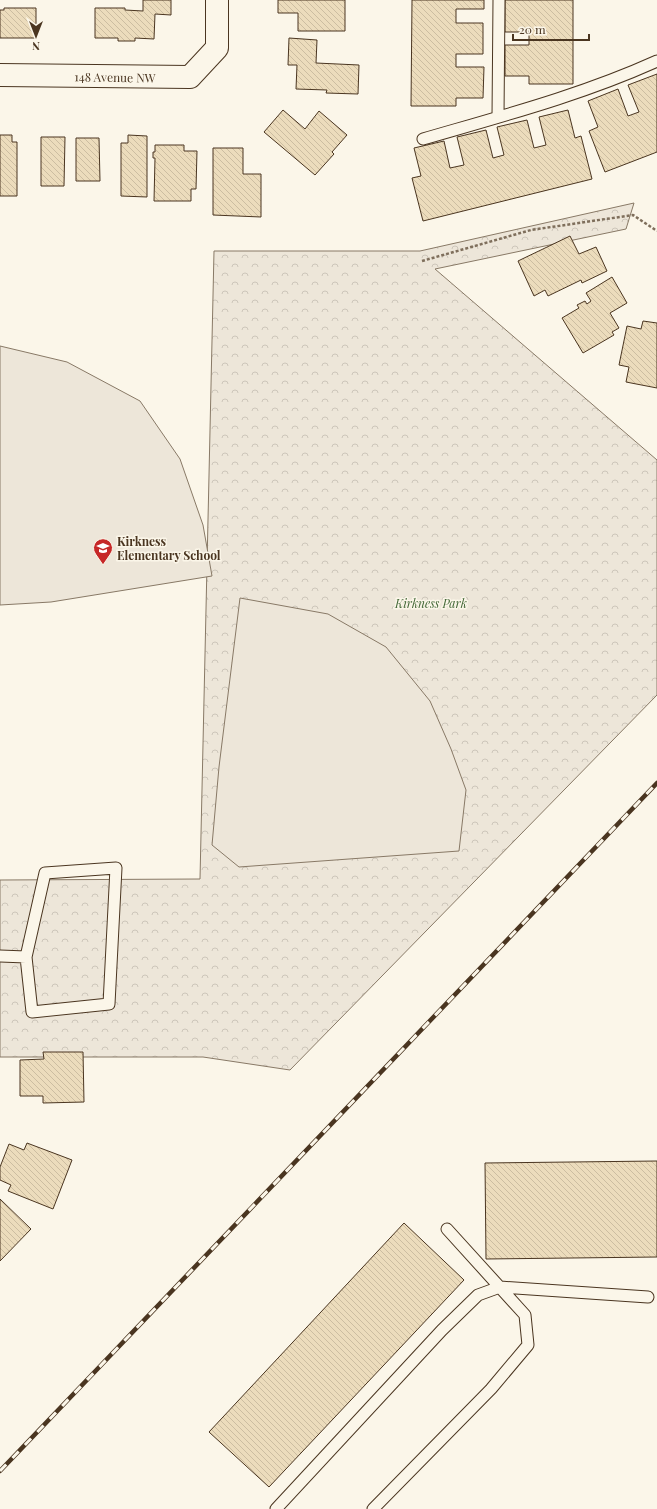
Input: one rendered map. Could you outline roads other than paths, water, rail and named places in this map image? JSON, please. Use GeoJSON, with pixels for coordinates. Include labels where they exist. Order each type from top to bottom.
{"type":"FeatureCollection","features":[{"type":"Feature","properties":{"kind":"street","name":"148 Avenue NW"},"geometry":{"type":"LineString","coordinates":[[0,75],[190,77],[217,48],[217,0]]}},
{"type":"Feature","properties":{"kind":"lane"},"geometry":{"type":"LineString","coordinates":[[498,117],[499,0]]}},
{"type":"Feature","properties":{"kind":"lane"},"geometry":{"type":"LineString","coordinates":[[423,139],[554,101],[624,76],[657,61]]}},
{"type":"Feature","properties":{"kind":"lane"},"geometry":{"type":"LineString","coordinates":[[116,868],[109,1004],[32,1012],[26,957],[45,873],[116,868]]}},
{"type":"Feature","properties":{"kind":"lane"},"geometry":{"type":"LineString","coordinates":[[0,956],[26,957]]}},
{"type":"Feature","properties":{"kind":"lane"},"geometry":{"type":"LineString","coordinates":[[373,1509],[491,1389],[528,1345],[525,1315],[447,1229]]}},
{"type":"Feature","properties":{"kind":"lane"},"geometry":{"type":"LineString","coordinates":[[276,1509],[447,1325],[478,1295],[500,1288],[648,1297]]}},
{"type":"Feature","properties":{"kind":"railway"},"geometry":{"type":"LineString","coordinates":[[0,1471],[657,783]]}},
{"type":"Feature","properties":{"kind":"place","name":"Kirkness Elementary School"},"geometry":{"type":"Point","coordinates":[103,565]}},
{"type":"Feature","properties":{"kind":"park label","name":"Kirkness Park"},"geometry":{"type":"Point","coordinates":[431,603]}}]}
